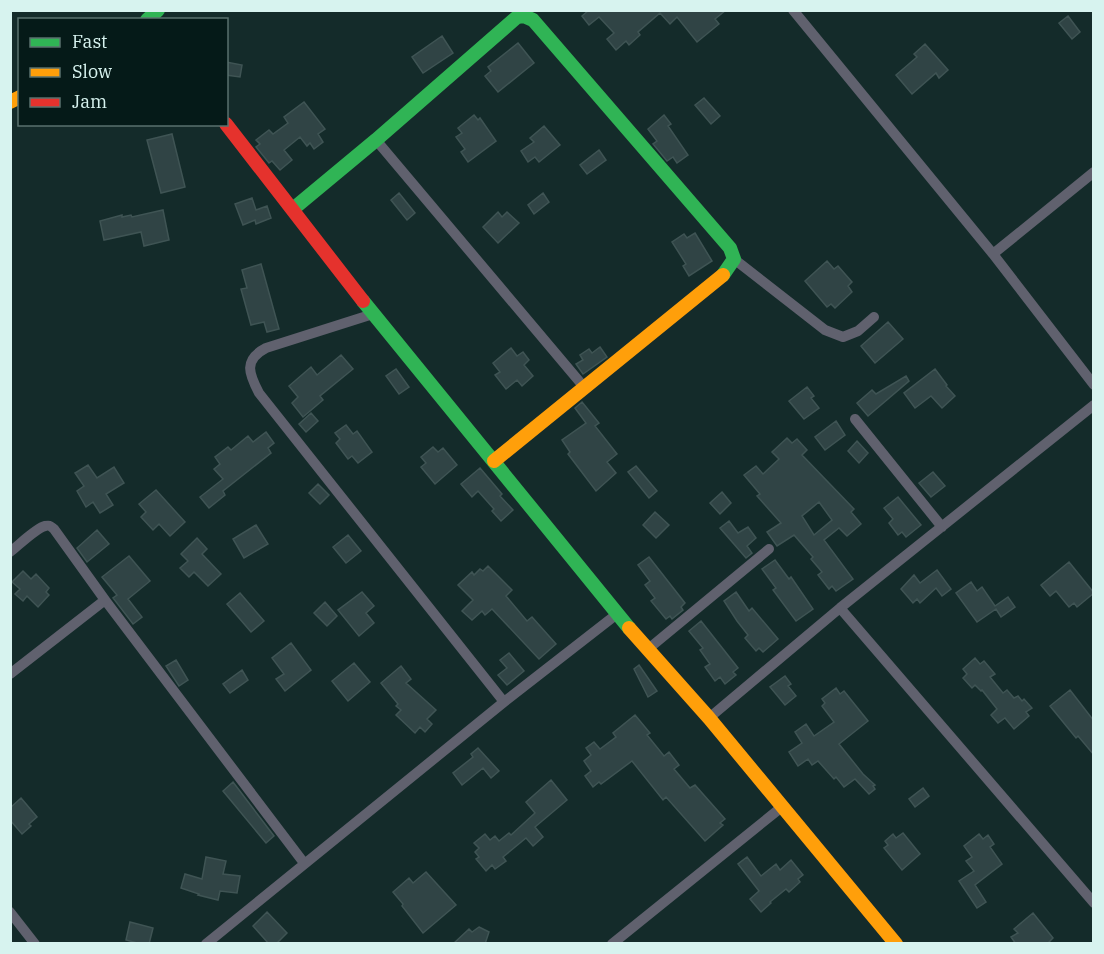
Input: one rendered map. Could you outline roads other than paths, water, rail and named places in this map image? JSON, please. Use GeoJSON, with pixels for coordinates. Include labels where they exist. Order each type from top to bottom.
{"type":"FeatureCollection","features":[{"type":"Feature","properties":{"kind":"street"},"geometry":{"type":"LineString","coordinates":[[793,10],[993,254],[1094,385]]}},
{"type":"Feature","properties":{"kind":"street"},"geometry":{"type":"LineString","coordinates":[[293,209],[517,17],[524,16],[533,20],[730,248],[734,259],[825,330],[843,337],[858,331],[874,317]]}},
{"type":"Feature","properties":{"kind":"street"},"geometry":{"type":"LineString","coordinates":[[228,126],[373,314],[617,614],[710,718],[896,944]]}},
{"type":"Feature","properties":{"kind":"street"},"geometry":{"type":"LineString","coordinates":[[376,140],[584,387]]}},
{"type":"Feature","properties":{"kind":"street"},"geometry":{"type":"LineString","coordinates":[[993,254],[1094,172]]}},
{"type":"Feature","properties":{"kind":"street"},"geometry":{"type":"LineString","coordinates":[[494,461],[724,274],[734,259]]}},
{"type":"Feature","properties":{"kind":"street"},"geometry":{"type":"LineString","coordinates":[[373,314],[266,348],[252,359],[250,372],[259,393],[504,702]]}},
{"type":"Feature","properties":{"kind":"street"},"geometry":{"type":"LineString","coordinates":[[710,718],[840,609],[1094,405]]}},
{"type":"Feature","properties":{"kind":"street"},"geometry":{"type":"LineString","coordinates":[[855,419],[942,527]]}},
{"type":"Feature","properties":{"kind":"street"},"geometry":{"type":"LineString","coordinates":[[10,552],[39,528],[51,526],[54,529],[304,863]]}},
{"type":"Feature","properties":{"kind":"street"},"geometry":{"type":"LineString","coordinates":[[647,650],[769,549]]}},
{"type":"Feature","properties":{"kind":"street"},"geometry":{"type":"LineString","coordinates":[[10,674],[105,600]]}},
{"type":"Feature","properties":{"kind":"street"},"geometry":{"type":"LineString","coordinates":[[840,609],[1094,903]]}},
{"type":"Feature","properties":{"kind":"street"},"geometry":{"type":"LineString","coordinates":[[206,944],[504,702],[617,614]]}},
{"type":"Feature","properties":{"kind":"street"},"geometry":{"type":"LineString","coordinates":[[612,944],[783,806]]}},
{"type":"Feature","properties":{"kind":"street"},"geometry":{"type":"LineString","coordinates":[[10,912],[35,944]]}}]}
